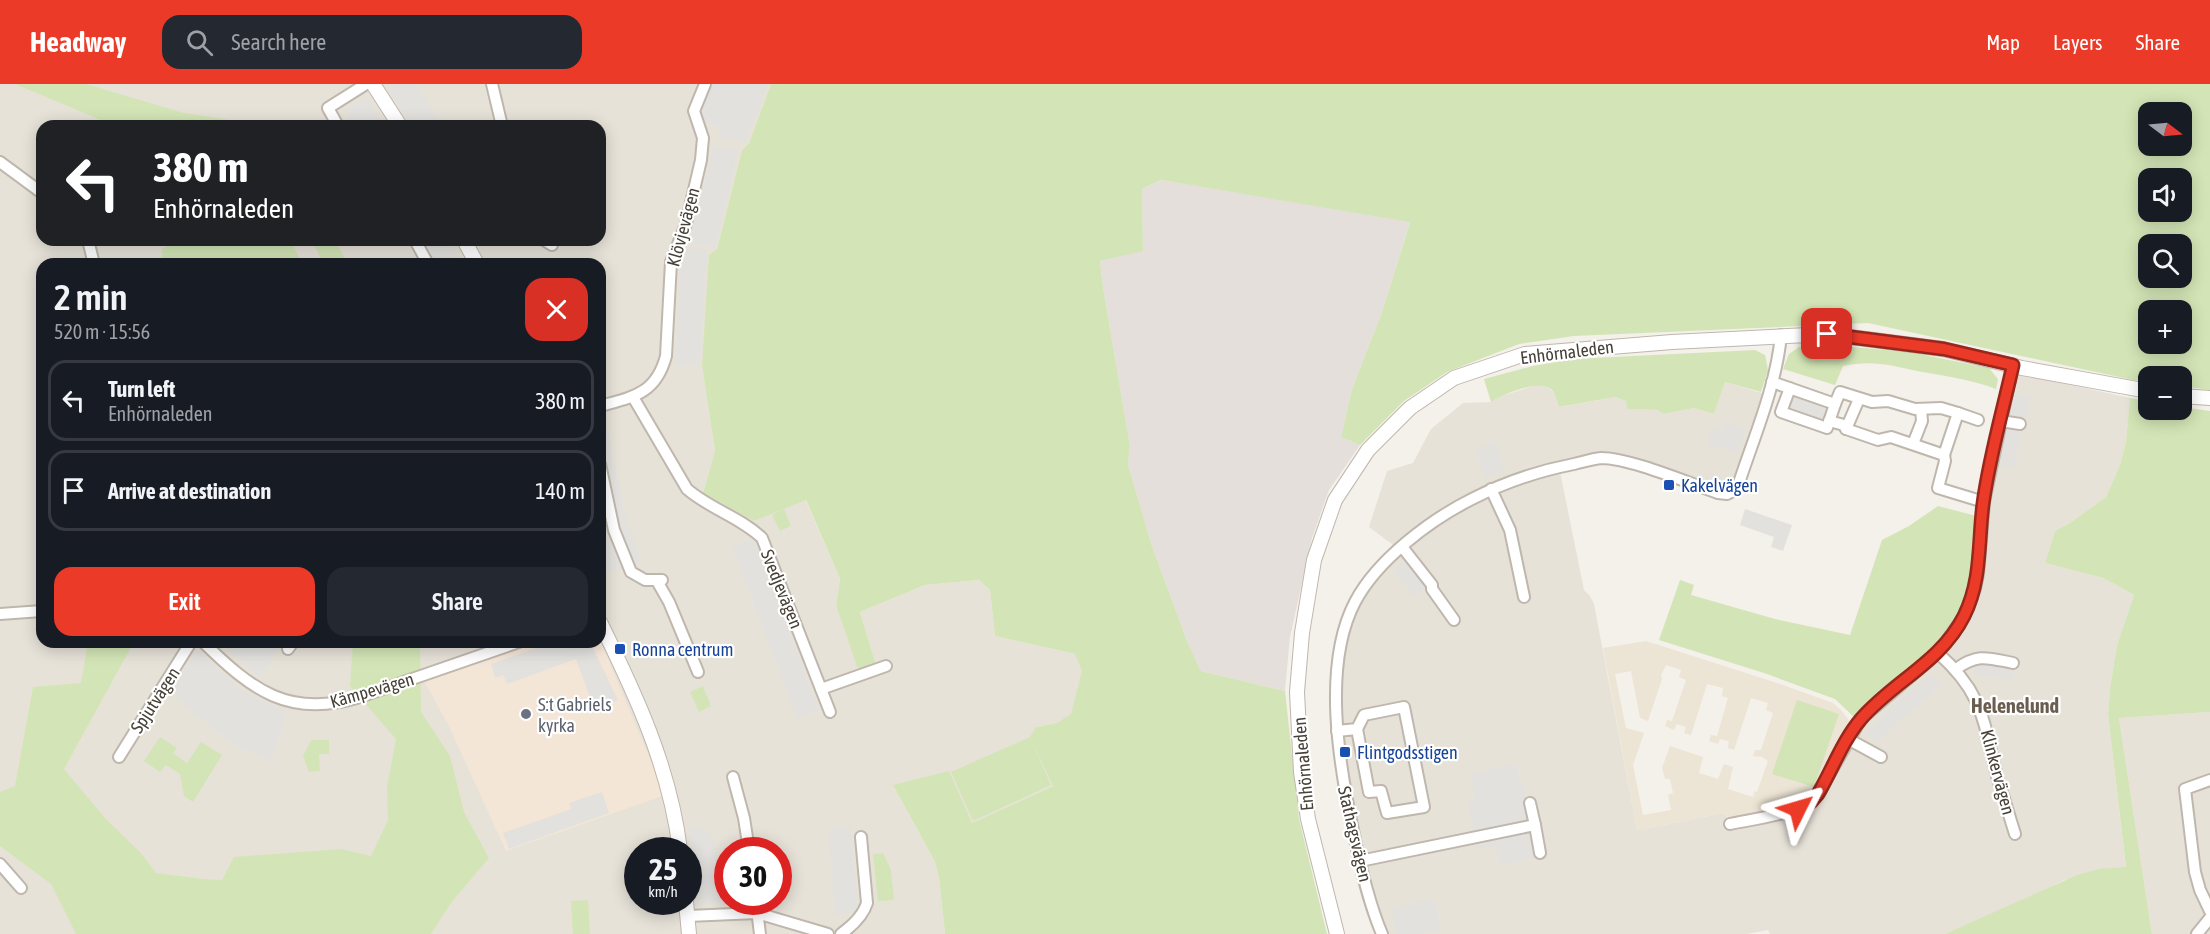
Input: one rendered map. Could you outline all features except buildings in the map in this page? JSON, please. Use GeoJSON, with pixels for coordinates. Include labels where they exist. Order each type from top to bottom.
{"type":"FeatureCollection","features":[{"type":"Feature","properties":{"kind":"street"},"geometry":{"type":"LineString","coordinates":[[335,120],[328,108],[366,84]]}},
{"type":"Feature","properties":{"kind":"street"},"geometry":{"type":"LineString","coordinates":[[373,84],[396,120]]}},
{"type":"Feature","properties":{"kind":"street"},"geometry":{"type":"LineString","coordinates":[[492,84],[501,120]]}},
{"type":"Feature","properties":{"kind":"street","name":"Klövjevägen"},"geometry":{"type":"LineString","coordinates":[[606,405],[633,398],[651,386],[658,378],[666,356],[671,262],[686,224],[701,160],[703,138],[694,111],[705,84]]}},
{"type":"Feature","properties":{"kind":"street"},"geometry":{"type":"LineString","coordinates":[[0,162],[36,189]]}},
{"type":"Feature","properties":{"kind":"street","name":"Enhörnaleden"},"geometry":{"type":"LineString","coordinates":[[1337,934],[1308,819],[1301,772],[1298,692],[1302,633],[1314,560],[1335,500],[1368,450],[1410,408],[1454,378],[1525,354],[1672,342],[1827,334],[1944,349],[2138,389]]}},
{"type":"Feature","properties":{"kind":"street"},"geometry":{"type":"LineString","coordinates":[[1781,335],[1772,382],[1834,404]]}},
{"type":"Feature","properties":{"kind":"street"},"geometry":{"type":"LineString","coordinates":[[1730,824],[1798,809],[1811,802],[1818,794],[1861,719],[1938,653],[1964,616],[1975,589],[1978,574],[1983,502],[2013,365]]}},
{"type":"Feature","properties":{"kind":"street","name":"Stathagsvägen"},"geometry":{"type":"LineString","coordinates":[[1382,934],[1360,861],[1341,772],[1337,731],[1338,678],[1342,645],[1354,604],[1368,581],[1443,514],[1491,489],[1548,469],[1600,458],[1621,461],[1727,494],[1737,489],[1772,382]]}},
{"type":"Feature","properties":{"kind":"street"},"geometry":{"type":"LineString","coordinates":[[1790,388],[1781,412],[1827,428],[1840,392],[1872,402],[1888,401],[1915,410],[1941,408],[1978,420]]}},
{"type":"Feature","properties":{"kind":"street"},"geometry":{"type":"LineString","coordinates":[[2192,397],[2210,398]]}},
{"type":"Feature","properties":{"kind":"street","name":"Svedjevägen"},"geometry":{"type":"LineString","coordinates":[[633,398],[687,489],[699,500],[750,527],[762,538],[830,712]]}},
{"type":"Feature","properties":{"kind":"street"},"geometry":{"type":"LineString","coordinates":[[1846,429],[1859,399]]}},
{"type":"Feature","properties":{"kind":"street"},"geometry":{"type":"LineString","coordinates":[[1913,444],[1922,420],[1921,410]]}},
{"type":"Feature","properties":{"kind":"street"},"geometry":{"type":"LineString","coordinates":[[1958,413],[1944,455],[1945,461],[1938,488],[1983,502]]}},
{"type":"Feature","properties":{"kind":"street"},"geometry":{"type":"LineString","coordinates":[[1829,420],[1844,425],[1846,429],[1878,440],[1891,437],[1944,455]]}},
{"type":"Feature","properties":{"kind":"street"},"geometry":{"type":"LineString","coordinates":[[2001,421],[2020,424]]}},
{"type":"Feature","properties":{"kind":"street"},"geometry":{"type":"LineString","coordinates":[[1491,489],[1510,530],[1524,597]]}},
{"type":"Feature","properties":{"kind":"street"},"geometry":{"type":"LineString","coordinates":[[606,492],[614,530],[631,572],[645,580],[660,580],[699,672]]}},
{"type":"Feature","properties":{"kind":"street"},"geometry":{"type":"LineString","coordinates":[[1403,548],[1432,585],[1432,589],[1454,620]]}},
{"type":"Feature","properties":{"kind":"street"},"geometry":{"type":"LineString","coordinates":[[0,614],[36,611]]}},
{"type":"Feature","properties":{"kind":"street"},"geometry":{"type":"LineString","coordinates":[[606,635],[654,741],[673,805],[678,837]]}},
{"type":"Feature","properties":{"kind":"street","name":"Spjutvägen"},"geometry":{"type":"LineString","coordinates":[[118,757],[187,648]]}},
{"type":"Feature","properties":{"kind":"street","name":"Kämpevägen"},"geometry":{"type":"LineString","coordinates":[[209,648],[236,674],[257,688],[279,698],[308,706],[345,702],[502,648]]}},
{"type":"Feature","properties":{"kind":"street","name":"Klinkervägen"},"geometry":{"type":"LineString","coordinates":[[1938,653],[1956,669],[1969,686],[1983,713],[1997,776],[2015,834]]}},
{"type":"Feature","properties":{"kind":"street"},"geometry":{"type":"LineString","coordinates":[[1956,669],[1980,656],[2013,663]]}},
{"type":"Feature","properties":{"kind":"street"},"geometry":{"type":"LineString","coordinates":[[821,689],[886,666]]}},
{"type":"Feature","properties":{"kind":"street"},"geometry":{"type":"LineString","coordinates":[[1404,707],[1424,807],[1387,813],[1381,791],[1369,792],[1357,729],[1360,719],[1364,716],[1404,707]]}},
{"type":"Feature","properties":{"kind":"street"},"geometry":{"type":"LineString","coordinates":[[1337,731],[1357,729]]}},
{"type":"Feature","properties":{"kind":"street"},"geometry":{"type":"LineString","coordinates":[[1848,739],[1881,757]]}},
{"type":"Feature","properties":{"kind":"street"},"geometry":{"type":"LineString","coordinates":[[733,777],[744,818],[746,837]]}},
{"type":"Feature","properties":{"kind":"street"},"geometry":{"type":"LineString","coordinates":[[2210,780],[2185,789],[2195,872],[2210,911]]}},
{"type":"Feature","properties":{"kind":"street"},"geometry":{"type":"LineString","coordinates":[[1530,803],[1540,853]]}},
{"type":"Feature","properties":{"kind":"street"},"geometry":{"type":"LineString","coordinates":[[1360,861],[1535,825]]}},
{"type":"Feature","properties":{"kind":"street"},"geometry":{"type":"LineString","coordinates":[[841,934],[859,918],[867,903],[861,837]]}},
{"type":"Feature","properties":{"kind":"street"},"geometry":{"type":"LineString","coordinates":[[0,864],[21,888]]}},
{"type":"Feature","properties":{"kind":"street"},"geometry":{"type":"LineString","coordinates":[[687,915],[689,934]]}},
{"type":"Feature","properties":{"kind":"street"},"geometry":{"type":"LineString","coordinates":[[758,915],[760,934]]}},
{"type":"Feature","properties":{"kind":"street"},"geometry":{"type":"LineString","coordinates":[[778,915],[828,934]]}},
{"type":"Feature","properties":{"kind":"street"},"geometry":{"type":"LineString","coordinates":[[2197,934],[2210,918]]}},
{"type":"Feature","properties":{"kind":"shaded area"},"geometry":{"type":"Polygon","coordinates":[[[0,84],[771,84],[749,143],[742,150],[717,249],[702,366],[715,451],[703,493],[754,521],[805,499],[840,579],[836,605],[876,665],[860,612],[925,585],[979,580],[990,590],[995,636],[1075,654],[1083,671],[1072,714],[1057,723],[1036,727],[1053,786],[972,823],[893,785],[935,862],[945,934],[0,934],[0,84]]]}},
{"type":"Feature","properties":{"kind":"shaded area"},"geometry":{"type":"Polygon","coordinates":[[[385,84],[416,84],[437,120],[408,120],[385,84]]]}},
{"type":"Feature","properties":{"kind":"shaded area"},"geometry":{"type":"Polygon","coordinates":[[[712,84],[768,84],[746,142],[718,138],[721,128],[699,120],[712,84]]]}},
{"type":"Feature","properties":{"kind":"shaded area"},"geometry":{"type":"Polygon","coordinates":[[[367,97],[381,120],[352,120],[345,110],[367,97]]]}},
{"type":"Feature","properties":{"kind":"shaded area"},"geometry":{"type":"Polygon","coordinates":[[[713,146],[738,149],[715,248],[691,242],[713,146]]]}},
{"type":"Feature","properties":{"kind":"shaded area"},"geometry":{"type":"Polygon","coordinates":[[[1161,180],[1410,221],[1382,312],[1352,389],[1341,437],[1360,445],[1329,490],[1312,538],[1290,637],[1285,691],[1201,671],[1187,641],[1151,543],[1128,464],[1130,446],[1100,261],[1143,250],[1142,189],[1161,180]]]}},
{"type":"Feature","properties":{"kind":"shaded area"},"geometry":{"type":"Polygon","coordinates":[[[682,245],[707,250],[700,366],[675,365],[682,245]]]}},
{"type":"Feature","properties":{"kind":"shaded area"},"geometry":{"type":"Polygon","coordinates":[[[424,246],[452,246],[459,258],[431,258],[424,246]]]}},
{"type":"Feature","properties":{"kind":"shaded area"},"geometry":{"type":"Polygon","coordinates":[[[2012,372],[2130,398],[2126,441],[2120,465],[2106,497],[2055,531],[2045,563],[2103,578],[2134,595],[2117,645],[2108,715],[2126,868],[2064,880],[2014,905],[1945,934],[1770,934],[1768,930],[1747,934],[1382,934],[1341,772],[1338,678],[1354,604],[1400,550],[1369,527],[1387,471],[1413,463],[1431,429],[1463,403],[1491,402],[1539,384],[1549,388],[1555,394],[1560,407],[1615,397],[1626,401],[1628,409],[1657,410],[1664,414],[1694,408],[1714,414],[1725,382],[1768,395],[1733,492],[1621,461],[1559,467],[1584,590],[1594,604],[1637,830],[1724,813],[1731,824],[1848,739],[1964,616],[2012,372]]]}},
{"type":"Feature","properties":{"kind":"shaded area"},"geometry":{"type":"Polygon","coordinates":[[[1795,387],[1839,401],[1829,433],[1785,418],[1795,387]]]}},
{"type":"Feature","properties":{"kind":"shaded area"},"geometry":{"type":"Polygon","coordinates":[[[2015,393],[2031,397],[2013,469],[1997,465],[2015,393]]]}},
{"type":"Feature","properties":{"kind":"shaded area"},"geometry":{"type":"Polygon","coordinates":[[[606,421],[625,514],[641,562],[606,573],[606,421]]]}},
{"type":"Feature","properties":{"kind":"shaded area"},"geometry":{"type":"Polygon","coordinates":[[[1724,422],[1745,429],[1738,453],[1707,444],[1712,429],[1721,431],[1724,422]]]}},
{"type":"Feature","properties":{"kind":"shaded area"},"geometry":{"type":"Polygon","coordinates":[[[1495,441],[1505,470],[1485,478],[1475,449],[1495,441]]]}},
{"type":"Feature","properties":{"kind":"shaded area"},"geometry":{"type":"Polygon","coordinates":[[[1745,509],[1792,525],[1783,551],[1771,547],[1774,537],[1740,525],[1745,509]]]}},
{"type":"Feature","properties":{"kind":"shaded area"},"geometry":{"type":"Polygon","coordinates":[[[754,538],[819,711],[797,719],[732,546],[754,538]]]}},
{"type":"Feature","properties":{"kind":"shaded area"},"geometry":{"type":"Polygon","coordinates":[[[1407,559],[1428,586],[1414,597],[1393,570],[1407,559]]]}},
{"type":"Feature","properties":{"kind":"shaded area"},"geometry":{"type":"Polygon","coordinates":[[[1646,641],[1780,684],[1833,703],[1855,729],[1811,802],[1730,824],[1724,813],[1637,830],[1603,648],[1646,641]],[[1666,665],[1648,721],[1640,718],[1631,671],[1615,674],[1626,728],[1644,733],[1633,765],[1643,815],[1671,810],[1668,795],[1673,793],[1670,779],[1665,779],[1662,768],[1670,746],[1703,757],[1699,773],[1718,779],[1724,764],[1733,767],[1728,789],[1753,797],[1768,761],[1762,757],[1753,756],[1755,750],[1761,750],[1773,713],[1766,710],[1768,703],[1751,698],[1734,750],[1728,748],[1729,741],[1720,739],[1718,744],[1709,741],[1711,735],[1717,736],[1728,698],[1722,696],[1723,688],[1707,684],[1691,735],[1684,733],[1686,727],[1677,724],[1674,730],[1665,726],[1667,720],[1672,721],[1686,680],[1679,677],[1681,670],[1666,665]]]}},
{"type":"Feature","properties":{"kind":"shaded area"},"geometry":{"type":"Polygon","coordinates":[[[227,648],[279,648],[272,656],[275,659],[259,677],[227,648]]]}},
{"type":"Feature","properties":{"kind":"shaded area","name":"Ronna centrum"},"geometry":{"type":"Polygon","coordinates":[[[508,648],[603,648],[665,795],[506,851],[449,726],[423,679],[508,648]]]}},
{"type":"Feature","properties":{"kind":"shaded area"},"geometry":{"type":"Polygon","coordinates":[[[536,648],[593,648],[618,700],[595,711],[576,659],[507,684],[503,675],[495,678],[491,664],[536,648]]]}},
{"type":"Feature","properties":{"kind":"shaded area"},"geometry":{"type":"Polygon","coordinates":[[[1978,650],[2017,658],[2012,681],[1974,674],[1978,650]]]}},
{"type":"Feature","properties":{"kind":"shaded area"},"geometry":{"type":"Polygon","coordinates":[[[199,651],[243,691],[287,712],[272,761],[243,750],[216,732],[169,692],[199,651]]]}},
{"type":"Feature","properties":{"kind":"shaded area"},"geometry":{"type":"Polygon","coordinates":[[[1932,674],[1941,686],[1899,721],[1878,743],[1866,732],[1889,709],[1932,674]]]}},
{"type":"Feature","properties":{"kind":"shaded area"},"geometry":{"type":"Polygon","coordinates":[[[2210,712],[2210,934],[2152,934],[2119,718],[2210,712]]]}},
{"type":"Feature","properties":{"kind":"shaded area"},"geometry":{"type":"Polygon","coordinates":[[[1516,764],[1520,783],[1524,783],[1539,857],[1499,865],[1495,846],[1478,850],[1468,801],[1475,800],[1470,774],[1516,764]]]}},
{"type":"Feature","properties":{"kind":"shaded area"},"geometry":{"type":"Polygon","coordinates":[[[602,792],[609,813],[509,849],[503,833],[571,809],[569,803],[602,792]]]}},
{"type":"Feature","properties":{"kind":"shaded area"},"geometry":{"type":"Polygon","coordinates":[[[703,827],[714,839],[714,903],[702,905],[702,837],[691,837],[690,829],[703,827]]]}},
{"type":"Feature","properties":{"kind":"shaded area"},"geometry":{"type":"Polygon","coordinates":[[[851,827],[858,908],[850,913],[835,915],[828,829],[851,827]]]}},
{"type":"Feature","properties":{"kind":"shaded area"},"geometry":{"type":"Polygon","coordinates":[[[1434,899],[1441,930],[1420,934],[1396,934],[1391,908],[1434,899]]]}},
{"type":"Feature","properties":{"kind":"green space"},"geometry":{"type":"Polygon","coordinates":[[[15,84],[86,84],[184,113],[226,120],[101,120],[15,84]]]}},
{"type":"Feature","properties":{"kind":"green space"},"geometry":{"type":"Polygon","coordinates":[[[771,84],[2210,84],[2210,390],[2192,388],[2192,366],[2138,366],[2138,381],[1868,323],[1574,336],[1519,344],[1447,372],[1404,401],[1360,445],[1341,437],[1352,389],[1382,312],[1410,222],[1161,180],[1142,189],[1143,251],[1100,261],[1130,446],[1128,464],[1151,543],[1187,641],[1201,671],[1285,691],[1299,819],[1327,934],[945,934],[935,862],[893,785],[949,771],[972,823],[1053,786],[1030,738],[1051,785],[973,821],[951,772],[1030,737],[1036,727],[1057,723],[1071,714],[1082,671],[1075,654],[995,636],[990,590],[979,580],[925,585],[860,612],[876,665],[859,672],[836,605],[840,579],[806,500],[754,521],[703,493],[715,451],[702,366],[709,255],[717,249],[742,150],[749,143],[771,84]]]}},
{"type":"Feature","properties":{"kind":"green space"},"geometry":{"type":"Polygon","coordinates":[[[168,246],[294,246],[299,258],[162,258],[162,249],[168,246]]]}},
{"type":"Feature","properties":{"kind":"green space"},"geometry":{"type":"Polygon","coordinates":[[[315,246],[338,246],[345,258],[321,258],[315,246]]]}},
{"type":"Feature","properties":{"kind":"green space"},"geometry":{"type":"Polygon","coordinates":[[[1799,347],[1852,347],[1909,352],[1989,368],[1998,379],[1996,389],[1957,378],[1889,365],[1863,363],[1843,366],[1835,385],[1783,369],[1789,354],[1799,347]]]}},
{"type":"Feature","properties":{"kind":"green space"},"geometry":{"type":"Polygon","coordinates":[[[1755,350],[1765,355],[1768,370],[1761,392],[1725,382],[1714,414],[1694,408],[1664,414],[1657,410],[1627,409],[1626,401],[1615,397],[1559,407],[1551,389],[1545,386],[1512,392],[1491,402],[1484,379],[1533,366],[1573,359],[1755,350]]]}},
{"type":"Feature","properties":{"kind":"green space"},"geometry":{"type":"Polygon","coordinates":[[[2130,398],[2138,399],[2138,420],[2192,420],[2192,409],[2210,411],[2210,712],[2119,718],[2152,934],[1945,934],[2077,875],[2099,869],[2126,867],[2108,715],[2117,645],[2134,595],[2103,578],[2045,563],[2055,531],[2106,497],[2120,465],[2126,441],[2130,398]]]}},
{"type":"Feature","properties":{"kind":"green space"},"geometry":{"type":"Polygon","coordinates":[[[1938,506],[1976,516],[1971,588],[1961,614],[1934,651],[1881,694],[1856,719],[1835,699],[1764,673],[1659,640],[1680,580],[1694,585],[1691,595],[1775,619],[1850,635],[1882,540],[1909,526],[1938,506]]]}},
{"type":"Feature","properties":{"kind":"green space"},"geometry":{"type":"Polygon","coordinates":[[[784,509],[791,526],[780,531],[772,515],[784,509]]]}},
{"type":"Feature","properties":{"kind":"green space"},"geometry":{"type":"Polygon","coordinates":[[[87,648],[131,648],[64,769],[105,818],[141,853],[156,873],[222,880],[234,857],[341,849],[371,856],[388,820],[387,787],[396,739],[350,686],[353,648],[420,648],[421,712],[450,756],[464,812],[489,858],[451,903],[431,934],[76,934],[51,884],[0,846],[0,792],[15,786],[33,687],[81,683],[87,648]]]}},
{"type":"Feature","properties":{"kind":"green space"},"geometry":{"type":"Polygon","coordinates":[[[703,686],[711,706],[699,712],[690,692],[703,686]]]}},
{"type":"Feature","properties":{"kind":"green space"},"geometry":{"type":"Polygon","coordinates":[[[1797,700],[1839,714],[1814,787],[1772,774],[1797,700]]]}},
{"type":"Feature","properties":{"kind":"green space"},"geometry":{"type":"Polygon","coordinates":[[[160,737],[177,748],[173,753],[187,763],[201,742],[222,755],[193,802],[184,796],[180,774],[166,765],[160,772],[144,761],[160,737]]]}},
{"type":"Feature","properties":{"kind":"green space"},"geometry":{"type":"Polygon","coordinates":[[[311,740],[329,740],[329,754],[319,754],[320,771],[309,772],[303,756],[311,740]]]}},
{"type":"Feature","properties":{"kind":"green space"},"geometry":{"type":"Polygon","coordinates":[[[883,853],[891,870],[894,900],[878,901],[873,854],[883,853]]]}},
{"type":"Feature","properties":{"kind":"green space"},"geometry":{"type":"Polygon","coordinates":[[[588,900],[590,934],[573,934],[571,901],[588,900]]]}},
{"type":"Feature","properties":{"kind":"place","name":"Kakelvägen"},"geometry":{"type":"Point","coordinates":[1669,485]}},
{"type":"Feature","properties":{"kind":"place","name":"Ronna centrum"},"geometry":{"type":"Point","coordinates":[620,649]}},
{"type":"Feature","properties":{"kind":"place","name":"S:t Gabriels kyrka"},"geometry":{"type":"Point","coordinates":[526,714]}},
{"type":"Feature","properties":{"kind":"place","name":"Flintgodsstigen"},"geometry":{"type":"Point","coordinates":[1345,752]}},
{"type":"Feature","properties":{"kind":"district","name":"Helenelund"},"geometry":{"type":"Point","coordinates":[2015,705]}},
{"type":"Feature","properties":{"kind":"route"},"geometry":{"type":"LineString","coordinates":[[1798,809],[1811,802],[1818,794],[1861,719],[1938,653],[1964,616],[1975,589],[1978,574],[1983,502],[2013,365],[1944,349],[1827,334]]}}]}
